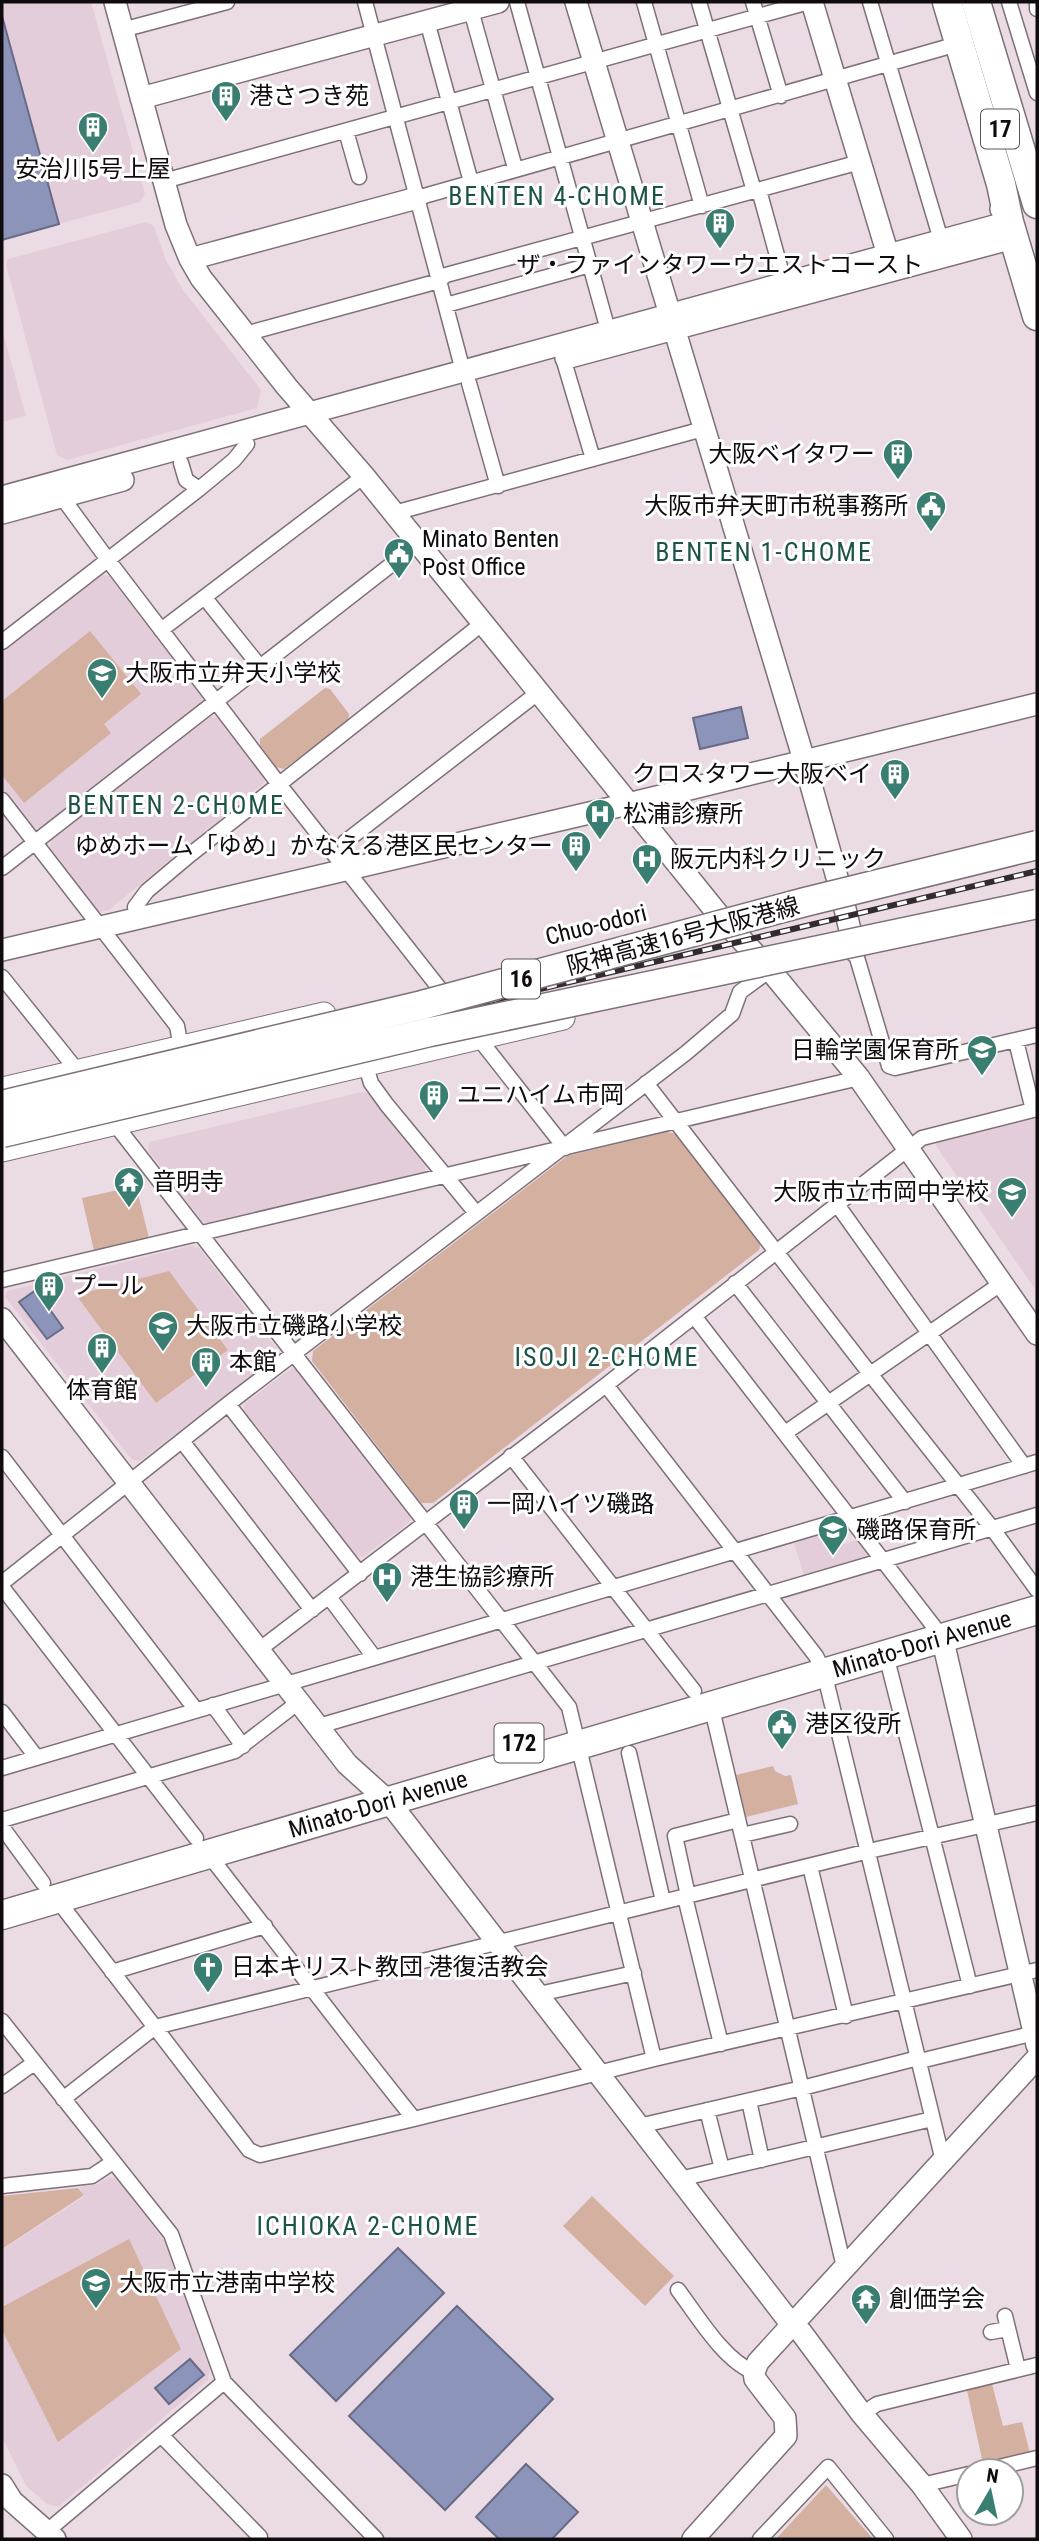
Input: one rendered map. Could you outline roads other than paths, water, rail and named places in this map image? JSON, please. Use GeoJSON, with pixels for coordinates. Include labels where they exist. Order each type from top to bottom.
{"type":"FeatureCollection","features":[{"type":"Feature","properties":{"kind":"highway"},"geometry":{"type":"LineString","coordinates":[[947,2],[1002,184],[1011,230],[1037,316]]}},
{"type":"Feature","properties":{"kind":"highway","name":"17"},"geometry":{"type":"LineString","coordinates":[[961,2],[1037,256]]}},
{"type":"Feature","properties":{"kind":"highway","name":"17"},"geometry":{"type":"LineString","coordinates":[[976,2],[1037,204]]}},
{"type":"Feature","properties":{"kind":"highway"},"geometry":{"type":"LineString","coordinates":[[994,2],[1037,145]]}},
{"type":"Feature","properties":{"kind":"highway","name":"阪神高速16号大阪港線"},"geometry":{"type":"LineString","coordinates":[[2,1105],[422,1005],[805,902],[1037,845]]}},
{"type":"Feature","properties":{"kind":"highway","name":"阪神高速16号大阪港線"},"geometry":{"type":"LineString","coordinates":[[2,1133],[417,1035],[1037,912]]}},
{"type":"Feature","properties":{"kind":"highway","name":"Minato-Dori Avenue"},"geometry":{"type":"LineString","coordinates":[[820,1664],[886,1654],[937,1630],[1037,1591]]}},
{"type":"Feature","properties":{"kind":"highway","name":"Minato-Dori Avenue"},"geometry":{"type":"LineString","coordinates":[[2,1915],[50,1891],[577,1735],[937,1630],[1037,1610]]}},
{"type":"Feature","properties":{"kind":"highway","name":"Minato-Dori Avenue"},"geometry":{"type":"LineString","coordinates":[[2,1895],[50,1891]]}},
{"type":"Feature","properties":{"kind":"main road","name":"Chuo-odori"},"geometry":{"type":"LineString","coordinates":[[2,1089],[588,956],[1037,838]]}},
{"type":"Feature","properties":{"kind":"main road"},"geometry":{"type":"LineString","coordinates":[[2,1150],[479,1036],[1037,912]]}},
{"type":"Feature","properties":{"kind":"street"},"geometry":{"type":"LineString","coordinates":[[115,2],[176,225],[201,278],[722,919],[770,970],[859,1078],[1037,1334]]}},
{"type":"Feature","properties":{"kind":"street"},"geometry":{"type":"LineString","coordinates":[[122,30],[227,2]]}},
{"type":"Feature","properties":{"kind":"street"},"geometry":{"type":"LineString","coordinates":[[365,2],[439,281],[498,486]]}},
{"type":"Feature","properties":{"kind":"street"},"geometry":{"type":"LineString","coordinates":[[141,99],[427,21],[470,5],[498,2]]}},
{"type":"Feature","properties":{"kind":"street"},"geometry":{"type":"LineString","coordinates":[[517,2],[608,330]]}},
{"type":"Feature","properties":{"kind":"street"},"geometry":{"type":"LineString","coordinates":[[576,2],[804,760],[889,1066],[901,1068],[1037,1035]]}},
{"type":"Feature","properties":{"kind":"street"},"geometry":{"type":"LineString","coordinates":[[644,2],[702,206]]}},
{"type":"Feature","properties":{"kind":"street"},"geometry":{"type":"LineString","coordinates":[[699,2],[781,270]]}},
{"type":"Feature","properties":{"kind":"street"},"geometry":{"type":"LineString","coordinates":[[753,2],[781,96]]}},
{"type":"Feature","properties":{"kind":"street"},"geometry":{"type":"LineString","coordinates":[[164,181],[811,2],[837,80],[888,255]]}},
{"type":"Feature","properties":{"kind":"street"},"geometry":{"type":"LineString","coordinates":[[870,2],[941,240]]}},
{"type":"Feature","properties":{"kind":"street"},"geometry":{"type":"LineString","coordinates":[[933,2],[988,187],[1011,230]]}},
{"type":"Feature","properties":{"kind":"street"},"geometry":{"type":"LineString","coordinates":[[1009,2],[1037,93]]}},
{"type":"Feature","properties":{"kind":"street"},"geometry":{"type":"LineString","coordinates":[[1037,2],[1037,9]]}},
{"type":"Feature","properties":{"kind":"street"},"geometry":{"type":"LineString","coordinates":[[470,5],[515,169]]}},
{"type":"Feature","properties":{"kind":"street"},"geometry":{"type":"LineString","coordinates":[[427,21],[471,182]]}},
{"type":"Feature","properties":{"kind":"street"},"geometry":{"type":"LineString","coordinates":[[190,259],[732,110],[947,47]]}},
{"type":"Feature","properties":{"kind":"street"},"geometry":{"type":"LineString","coordinates":[[346,131],[359,177]]}},
{"type":"Feature","properties":{"kind":"street"},"geometry":{"type":"LineString","coordinates":[[245,334],[439,281],[446,275],[860,162]]}},
{"type":"Feature","properties":{"kind":"street"},"geometry":{"type":"LineString","coordinates":[[466,377],[563,358],[672,321],[941,240],[1011,230]]}},
{"type":"Feature","properties":{"kind":"street"},"geometry":{"type":"LineString","coordinates":[[2,513],[56,490],[466,377],[608,330],[672,321],[1011,230]]}},
{"type":"Feature","properties":{"kind":"street"},"geometry":{"type":"LineString","coordinates":[[446,305],[590,265]]}},
{"type":"Feature","properties":{"kind":"street"},"geometry":{"type":"LineString","coordinates":[[563,358],[593,459]]}},
{"type":"Feature","properties":{"kind":"street"},"geometry":{"type":"LineString","coordinates":[[2,497],[56,490],[181,463],[315,420]]}},
{"type":"Feature","properties":{"kind":"street"},"geometry":{"type":"LineString","coordinates":[[394,513],[703,429]]}},
{"type":"Feature","properties":{"kind":"street"},"geometry":{"type":"LineString","coordinates":[[2,642],[199,489],[234,460],[247,444]]}},
{"type":"Feature","properties":{"kind":"street"},"geometry":{"type":"LineString","coordinates":[[181,463],[186,480],[199,489]]}},
{"type":"Feature","properties":{"kind":"street"},"geometry":{"type":"LineString","coordinates":[[161,630],[364,476]]}},
{"type":"Feature","properties":{"kind":"street"},"geometry":{"type":"LineString","coordinates":[[56,490],[278,783],[565,1148]]}},
{"type":"Feature","properties":{"kind":"street"},"geometry":{"type":"LineString","coordinates":[[2,868],[419,543]]}},
{"type":"Feature","properties":{"kind":"street"},"geometry":{"type":"LineString","coordinates":[[205,598],[261,668]]}},
{"type":"Feature","properties":{"kind":"street"},"geometry":{"type":"LineString","coordinates":[[138,919],[135,907],[147,891],[278,783],[483,623]]}},
{"type":"Feature","properties":{"kind":"street"},"geometry":{"type":"LineString","coordinates":[[347,869],[345,842],[539,692]]}},
{"type":"Feature","properties":{"kind":"street"},"geometry":{"type":"LineString","coordinates":[[2,950],[628,804],[1037,705]]}},
{"type":"Feature","properties":{"kind":"street"},"geometry":{"type":"LineString","coordinates":[[4,807],[177,1026],[181,1047]]}},
{"type":"Feature","properties":{"kind":"street"},"geometry":{"type":"LineString","coordinates":[[414,2119],[309,1988],[265,1926],[2,1585],[228,1404],[565,1148],[732,1014],[740,992],[770,970]]}},
{"type":"Feature","properties":{"kind":"street"},"geometry":{"type":"LineString","coordinates":[[2,977],[76,1072],[93,1081],[101,1112],[115,1122],[569,1707],[654,2059]]}},
{"type":"Feature","properties":{"kind":"street"},"geometry":{"type":"LineString","coordinates":[[260,1649],[606,1385],[908,1147],[922,1138],[1035,1110],[1016,1041]]}},
{"type":"Feature","properties":{"kind":"street"},"geometry":{"type":"LineString","coordinates":[[365,1063],[379,1094],[476,1213]]}},
{"type":"Feature","properties":{"kind":"street"},"geometry":{"type":"LineString","coordinates":[[2,1280],[859,1078]]}},
{"type":"Feature","properties":{"kind":"street"},"geometry":{"type":"LineString","coordinates":[[646,1083],[992,1528],[1037,1591]]}},
{"type":"Feature","properties":{"kind":"street"},"geometry":{"type":"LineString","coordinates":[[2,1768],[1031,1464],[929,1334],[836,1203]]}},
{"type":"Feature","properties":{"kind":"street"},"geometry":{"type":"LineString","coordinates":[[735,1283],[905,1503]]}},
{"type":"Feature","properties":{"kind":"street"},"geometry":{"type":"LineString","coordinates":[[785,1433],[1002,1283]]}},
{"type":"Feature","properties":{"kind":"street"},"geometry":{"type":"LineString","coordinates":[[639,2126],[918,2058],[923,2060],[1036,2039],[1029,1972],[987,1824],[937,1630],[694,1316]]}},
{"type":"Feature","properties":{"kind":"street"},"geometry":{"type":"LineString","coordinates":[[4,1325],[347,1763],[380,1794],[539,1994],[792,2325],[801,2332],[862,2414],[922,2485],[961,2539]]}},
{"type":"Feature","properties":{"kind":"street"},"geometry":{"type":"LineString","coordinates":[[606,1385],[820,1664],[869,1851],[943,2161]]}},
{"type":"Feature","properties":{"kind":"street"},"geometry":{"type":"LineString","coordinates":[[228,1404],[360,1574]]}},
{"type":"Feature","properties":{"kind":"street"},"geometry":{"type":"LineString","coordinates":[[182,1441],[312,1610]]}},
{"type":"Feature","properties":{"kind":"street"},"geometry":{"type":"LineString","coordinates":[[511,1456],[703,1698],[742,1835],[845,2267]]}},
{"type":"Feature","properties":{"kind":"street"},"geometry":{"type":"LineString","coordinates":[[2,1457],[196,1710]]}},
{"type":"Feature","properties":{"kind":"street"},"geometry":{"type":"LineString","coordinates":[[319,1726],[769,1596],[1037,1515]]}},
{"type":"Feature","properties":{"kind":"street"},"geometry":{"type":"LineString","coordinates":[[329,1597],[374,1657]]}},
{"type":"Feature","properties":{"kind":"street"},"geometry":{"type":"LineString","coordinates":[[886,1654],[970,1986]]}},
{"type":"Feature","properties":{"kind":"street"},"geometry":{"type":"LineString","coordinates":[[2,1820],[235,1751],[300,1701]]}},
{"type":"Feature","properties":{"kind":"street"},"geometry":{"type":"LineString","coordinates":[[213,1705],[243,1746]]}},
{"type":"Feature","properties":{"kind":"street"},"geometry":{"type":"LineString","coordinates":[[2,1713],[37,1758]]}},
{"type":"Feature","properties":{"kind":"street"},"geometry":{"type":"LineString","coordinates":[[629,1753],[663,1901]]}},
{"type":"Feature","properties":{"kind":"street"},"geometry":{"type":"LineString","coordinates":[[63,2099],[155,2027],[869,1851],[1037,1813]]}},
{"type":"Feature","properties":{"kind":"street"},"geometry":{"type":"LineString","coordinates":[[721,2044],[685,1897],[687,1891],[675,1836],[738,1820]]}},
{"type":"Feature","properties":{"kind":"street"},"geometry":{"type":"LineString","coordinates":[[742,1835],[790,1824]]}},
{"type":"Feature","properties":{"kind":"street"},"geometry":{"type":"LineString","coordinates":[[2,1827],[254,2154],[268,2154],[654,2059],[1029,1972]]}},
{"type":"Feature","properties":{"kind":"street"},"geometry":{"type":"LineString","coordinates":[[810,1866],[846,2016]]}},
{"type":"Feature","properties":{"kind":"street"},"geometry":{"type":"LineString","coordinates":[[113,1972],[265,1926]]}},
{"type":"Feature","properties":{"kind":"street"},"geometry":{"type":"LineString","coordinates":[[539,1994],[634,1973]]}},
{"type":"Feature","properties":{"kind":"street"},"geometry":{"type":"LineString","coordinates":[[2,2021],[171,2234],[224,2382],[376,2539]]}},
{"type":"Feature","properties":{"kind":"street"},"geometry":{"type":"LineString","coordinates":[[693,2539],[786,2436],[785,2418],[759,2384],[754,2372],[758,2362],[1037,2058]]}},
{"type":"Feature","properties":{"kind":"street"},"geometry":{"type":"LineString","coordinates":[[2,2086],[34,2063]]}},
{"type":"Feature","properties":{"kind":"street"},"geometry":{"type":"LineString","coordinates":[[748,2101],[762,2160]]}},
{"type":"Feature","properties":{"kind":"street"},"geometry":{"type":"LineString","coordinates":[[707,2110],[722,2169]]}},
{"type":"Feature","properties":{"kind":"street"},"geometry":{"type":"LineString","coordinates":[[680,2179],[932,2119]]}},
{"type":"Feature","properties":{"kind":"street"},"geometry":{"type":"LineString","coordinates":[[2,2186],[92,2176],[113,2162]]}},
{"type":"Feature","properties":{"kind":"street"},"geometry":{"type":"LineString","coordinates":[[678,2290],[731,2358],[743,2368],[754,2372]]}},
{"type":"Feature","properties":{"kind":"street"},"geometry":{"type":"LineString","coordinates":[[991,2332],[1007,2322],[1017,2369]]}},
{"type":"Feature","properties":{"kind":"street"},"geometry":{"type":"LineString","coordinates":[[862,2414],[877,2404],[1037,2364]]}},
{"type":"Feature","properties":{"kind":"street"},"geometry":{"type":"LineString","coordinates":[[2,2485],[12,2501],[50,2535],[160,2435],[224,2382]]}},
{"type":"Feature","properties":{"kind":"street"},"geometry":{"type":"LineString","coordinates":[[160,2435],[260,2538],[258,2539]]}},
{"type":"Feature","properties":{"kind":"street"},"geometry":{"type":"LineString","coordinates":[[760,2539],[828,2467],[886,2539]]}},
{"type":"Feature","properties":{"kind":"street"},"geometry":{"type":"LineString","coordinates":[[922,2485],[955,2477]]}},
{"type":"Feature","properties":{"kind":"water"},"geometry":{"type":"Polygon","coordinates":[[[2,16],[59,224],[2,240],[2,16]]]}},
{"type":"Feature","properties":{"kind":"water"},"geometry":{"type":"Polygon","coordinates":[[[741,707],[748,738],[700,749],[693,718],[741,707]]]}},
{"type":"Feature","properties":{"kind":"water"},"geometry":{"type":"Polygon","coordinates":[[[36,1290],[63,1328],[47,1339],[19,1302],[36,1290]]]}},
{"type":"Feature","properties":{"kind":"water"},"geometry":{"type":"Polygon","coordinates":[[[398,2248],[444,2293],[336,2401],[290,2355],[398,2248]]]}},
{"type":"Feature","properties":{"kind":"water"},"geometry":{"type":"Polygon","coordinates":[[[457,2306],[553,2399],[445,2510],[349,2416],[457,2306]]]}},
{"type":"Feature","properties":{"kind":"water"},"geometry":{"type":"Polygon","coordinates":[[[190,2359],[204,2375],[169,2404],[155,2388],[190,2359]]]}},
{"type":"Feature","properties":{"kind":"water"},"geometry":{"type":"Polygon","coordinates":[[[526,2464],[578,2512],[552,2539],[499,2539],[476,2517],[526,2464]]]}},
{"type":"Feature","properties":{"kind":"railway"},"geometry":{"type":"LineString","coordinates":[[2,1117],[1037,871]]}},
{"type":"Feature","properties":{"kind":"place","name":"港さつき苑"},"geometry":{"type":"Point","coordinates":[226,123]}},
{"type":"Feature","properties":{"kind":"place","name":"安治川5号上屋"},"geometry":{"type":"Point","coordinates":[93,154]}},
{"type":"Feature","properties":{"kind":"place","name":"ザ・ファインタワーウエストコースト"},"geometry":{"type":"Point","coordinates":[720,250]}},
{"type":"Feature","properties":{"kind":"place","name":"大阪ベイタワー"},"geometry":{"type":"Point","coordinates":[898,481]}},
{"type":"Feature","properties":{"kind":"place","name":"大阪市弁天町市税事務所"},"geometry":{"type":"Point","coordinates":[931,533]}},
{"type":"Feature","properties":{"kind":"place","name":"Minato Benten Post Office"},"geometry":{"type":"Point","coordinates":[399,580]}},
{"type":"Feature","properties":{"kind":"place","name":"大阪市立弁天小学校"},"geometry":{"type":"Point","coordinates":[102,700]}},
{"type":"Feature","properties":{"kind":"place","name":"クロスタワー大阪ベイ"},"geometry":{"type":"Point","coordinates":[895,801]}},
{"type":"Feature","properties":{"kind":"place","name":"松浦診療所"},"geometry":{"type":"Point","coordinates":[600,841]}},
{"type":"Feature","properties":{"kind":"place","name":"ゆめホーム「ゆめ」かなえる港区民センター"},"geometry":{"type":"Point","coordinates":[576,873]}},
{"type":"Feature","properties":{"kind":"place","name":"阪元内科クリニック"},"geometry":{"type":"Point","coordinates":[647,886]}},
{"type":"Feature","properties":{"kind":"place","name":"日輪学園保育所"},"geometry":{"type":"Point","coordinates":[982,1077]}},
{"type":"Feature","properties":{"kind":"place","name":"ユニハイム市岡"},"geometry":{"type":"Point","coordinates":[434,1122]}},
{"type":"Feature","properties":{"kind":"place","name":"音明寺"},"geometry":{"type":"Point","coordinates":[129,1209]}},
{"type":"Feature","properties":{"kind":"place","name":"大阪市立市岡中学校"},"geometry":{"type":"Point","coordinates":[1012,1219]}},
{"type":"Feature","properties":{"kind":"place","name":"プール"},"geometry":{"type":"Point","coordinates":[49,1313]}},
{"type":"Feature","properties":{"kind":"place","name":"大阪市立磯路小学校"},"geometry":{"type":"Point","coordinates":[163,1353]}},
{"type":"Feature","properties":{"kind":"place","name":"体育館"},"geometry":{"type":"Point","coordinates":[102,1375]}},
{"type":"Feature","properties":{"kind":"place","name":"本館"},"geometry":{"type":"Point","coordinates":[206,1389]}},
{"type":"Feature","properties":{"kind":"place","name":"一岡ハイツ磯路"},"geometry":{"type":"Point","coordinates":[464,1531]}},
{"type":"Feature","properties":{"kind":"place","name":"磯路保育所"},"geometry":{"type":"Point","coordinates":[833,1557]}},
{"type":"Feature","properties":{"kind":"place","name":"港生協診療所"},"geometry":{"type":"Point","coordinates":[387,1604]}},
{"type":"Feature","properties":{"kind":"place","name":"港区役所"},"geometry":{"type":"Point","coordinates":[782,1751]}},
{"type":"Feature","properties":{"kind":"place","name":"日本キリスト教団 港復活教会"},"geometry":{"type":"Point","coordinates":[208,1994]}},
{"type":"Feature","properties":{"kind":"place","name":"大阪市立港南中学校"},"geometry":{"type":"Point","coordinates":[96,2310]}},
{"type":"Feature","properties":{"kind":"place","name":"創価学会"},"geometry":{"type":"Point","coordinates":[866,2326]}},
{"type":"Feature","properties":{"kind":"district","name":"BENTEN 4-CHOME"},"geometry":{"type":"Point","coordinates":[557,196]}},
{"type":"Feature","properties":{"kind":"district","name":"BENTEN 1-CHOME"},"geometry":{"type":"Point","coordinates":[764,552]}},
{"type":"Feature","properties":{"kind":"district","name":"BENTEN 2-CHOME"},"geometry":{"type":"Point","coordinates":[176,805]}},
{"type":"Feature","properties":{"kind":"district","name":"ISOJI 2-CHOME"},"geometry":{"type":"Point","coordinates":[607,1357]}},
{"type":"Feature","properties":{"kind":"district","name":"ICHIOKA 2-CHOME"},"geometry":{"type":"Point","coordinates":[368,2226]}}]}
